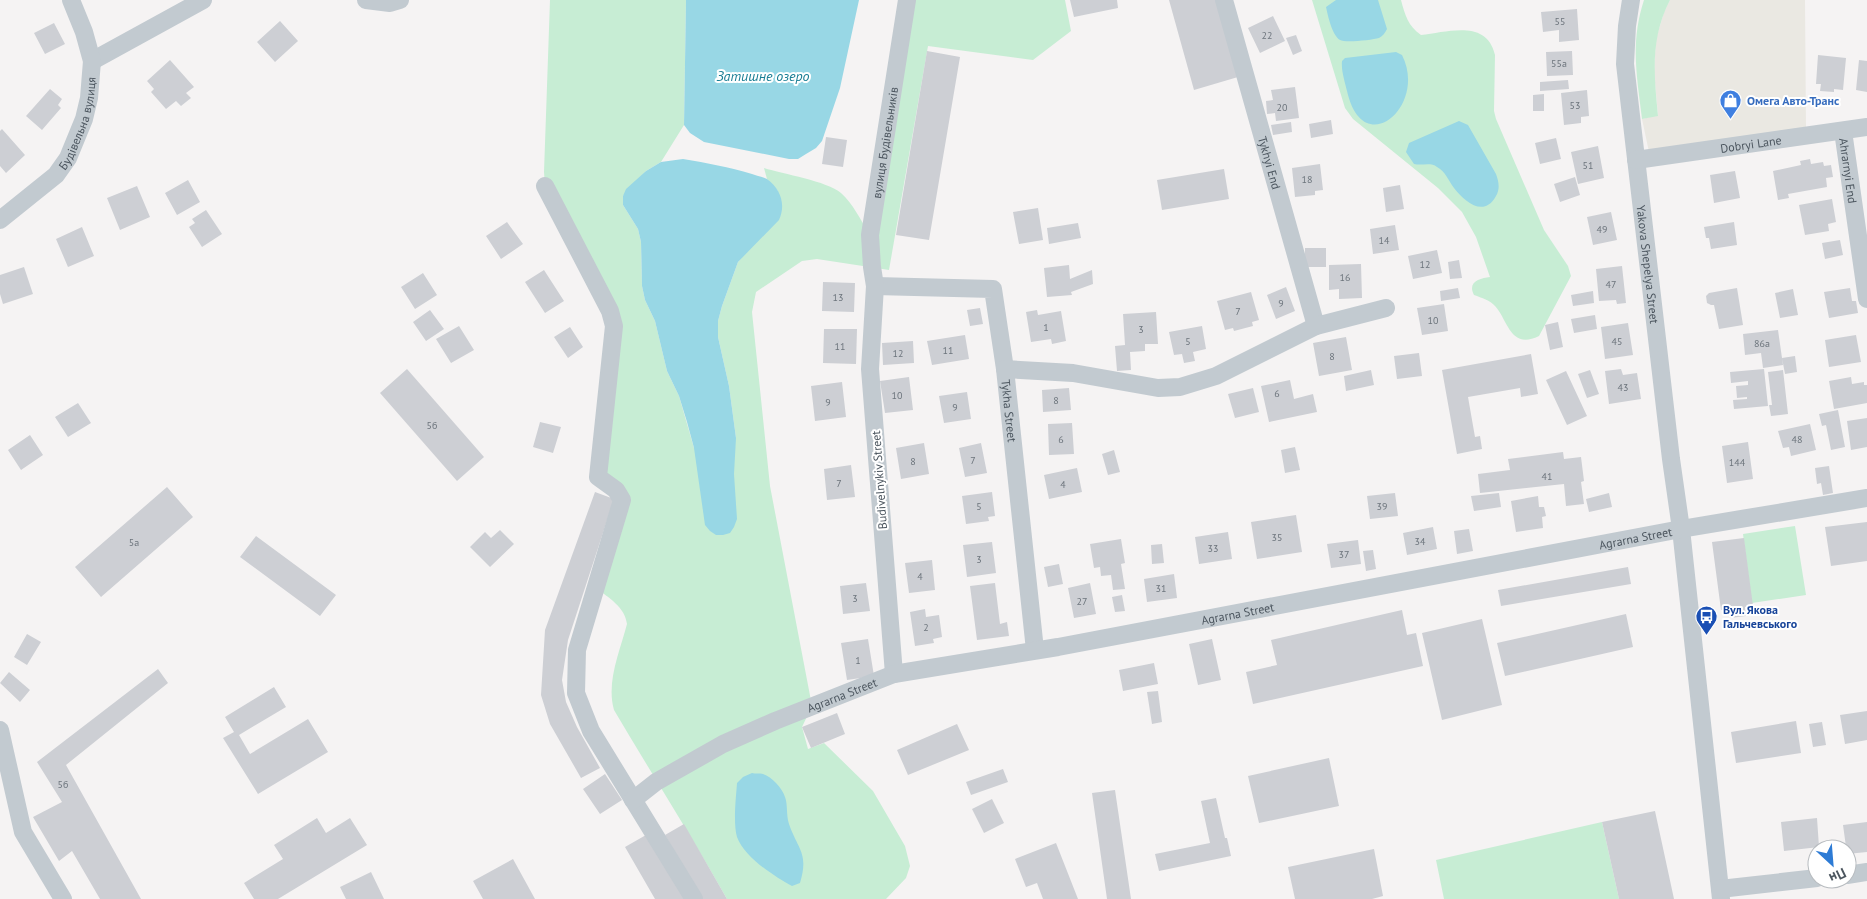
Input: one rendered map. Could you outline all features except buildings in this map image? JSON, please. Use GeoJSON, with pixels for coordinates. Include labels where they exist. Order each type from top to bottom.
{"type":"FeatureCollection","features":[{"type":"Feature","properties":{"kind":"street","name":"Будівельна вулиця"},"geometry":{"type":"LineString","coordinates":[[0,220],[56,174],[68,158],[84,119],[89,98],[92,61],[84,32],[71,0]]}},
{"type":"Feature","properties":{"kind":"street"},"geometry":{"type":"LineString","coordinates":[[92,61],[203,0]]}},
{"type":"Feature","properties":{"kind":"street"},"geometry":{"type":"LineString","coordinates":[[366,0],[390,3],[400,0]]}},
{"type":"Feature","properties":{"kind":"street","name":"вулиця Будівельників"},"geometry":{"type":"LineString","coordinates":[[875,286],[870,235],[907,0]]}},
{"type":"Feature","properties":{"kind":"street","name":"Tykhyi End"},"geometry":{"type":"LineString","coordinates":[[1224,0],[1316,326]]}},
{"type":"Feature","properties":{"kind":"street","name":"Yakova Shepelya Street"},"geometry":{"type":"LineString","coordinates":[[1632,0],[1626,26],[1625,64],[1671,459],[1681,529],[1721,894]]}},
{"type":"Feature","properties":{"kind":"street","name":"Dobryi Lane"},"geometry":{"type":"LineString","coordinates":[[1636,160],[1867,128]]}},
{"type":"Feature","properties":{"kind":"street","name":"Ahrarnyi End"},"geometry":{"type":"LineString","coordinates":[[1844,131],[1867,299]]}},
{"type":"Feature","properties":{"kind":"street"},"geometry":{"type":"LineString","coordinates":[[545,186],[610,311],[614,326],[598,478],[616,490],[622,500],[577,650],[576,692],[591,731],[694,899]]}},
{"type":"Feature","properties":{"kind":"street","name":"Tykha Street"},"geometry":{"type":"LineString","coordinates":[[875,286],[993,289],[1005,369],[1035,650]]}},
{"type":"Feature","properties":{"kind":"street","name":"Budivelnykiv Street"},"geometry":{"type":"LineString","coordinates":[[875,286],[870,369],[894,674]]}},
{"type":"Feature","properties":{"kind":"street"},"geometry":{"type":"LineString","coordinates":[[1005,369],[1073,373],[1158,388],[1180,387],[1216,376],[1316,326],[1386,308]]}},
{"type":"Feature","properties":{"kind":"street","name":"Agrarna Street"},"geometry":{"type":"LineString","coordinates":[[633,800],[656,782],[723,744],[775,721],[894,674],[1035,650],[1681,529],[1867,498]]}},
{"type":"Feature","properties":{"kind":"street"},"geometry":{"type":"LineString","coordinates":[[0,730],[23,832],[63,899]]}},
{"type":"Feature","properties":{"kind":"street"},"geometry":{"type":"LineString","coordinates":[[1721,894],[1807,880]]}},
{"type":"Feature","properties":{"kind":"shaded area"},"geometry":{"type":"Polygon","coordinates":[[[1670,0],[1805,0],[1806,129],[1649,152],[1642,119],[1658,115],[1654,71],[1656,39],[1664,12],[1670,0]]]}},
{"type":"Feature","properties":{"kind":"green space"},"geometry":{"type":"Polygon","coordinates":[[[550,0],[686,0],[684,125],[661,162],[646,171],[623,196],[623,205],[638,229],[641,242],[642,286],[645,300],[655,321],[667,371],[679,396],[694,448],[736,438],[729,386],[718,337],[718,321],[738,262],[747,251],[778,191],[767,179],[764,168],[815,181],[841,193],[856,212],[869,234],[907,0],[1065,0],[1071,31],[1033,60],[928,46],[889,270],[817,259],[802,261],[756,292],[752,312],[770,486],[812,706],[802,727],[808,749],[824,743],[873,791],[905,846],[910,866],[906,878],[886,899],[727,899],[614,710],[612,699],[613,678],[627,624],[620,608],[596,588],[622,500],[598,477],[613,339],[545,186],[550,0]]]}},
{"type":"Feature","properties":{"kind":"green space"},"geometry":{"type":"Polygon","coordinates":[[[1312,0],[1401,0],[1408,20],[1421,35],[1465,30],[1484,36],[1491,44],[1495,55],[1494,111],[1496,119],[1544,230],[1568,266],[1571,276],[1539,336],[1522,339],[1516,336],[1511,332],[1493,304],[1486,299],[1474,295],[1472,291],[1473,284],[1482,278],[1490,277],[1476,237],[1462,212],[1438,188],[1353,119],[1345,108],[1312,0]]]}},
{"type":"Feature","properties":{"kind":"green space"},"geometry":{"type":"Polygon","coordinates":[[[1644,0],[1670,0],[1656,43],[1655,86],[1658,116],[1642,119],[1636,45],[1644,0]]]}},
{"type":"Feature","properties":{"kind":"green space"},"geometry":{"type":"Polygon","coordinates":[[[1795,526],[1806,595],[1752,603],[1743,534],[1795,526]]]}},
{"type":"Feature","properties":{"kind":"green space"},"geometry":{"type":"Polygon","coordinates":[[[1602,822],[1619,899],[1444,899],[1436,860],[1602,822]]]}},
{"type":"Feature","properties":{"kind":"water","name":"Затишне озеро"},"geometry":{"type":"Polygon","coordinates":[[[686,0],[859,0],[840,88],[822,141],[816,148],[798,159],[789,159],[704,142],[690,133],[684,125],[686,0]]]}},
{"type":"Feature","properties":{"kind":"water"},"geometry":{"type":"Polygon","coordinates":[[[1336,0],[1378,0],[1387,29],[1385,33],[1379,38],[1371,40],[1343,41],[1337,38],[1329,20],[1326,7],[1336,0]]]}},
{"type":"Feature","properties":{"kind":"water"},"geometry":{"type":"Polygon","coordinates":[[[1396,52],[1402,55],[1408,74],[1407,92],[1400,108],[1390,119],[1378,124],[1366,122],[1355,112],[1347,91],[1342,61],[1345,58],[1396,52]]]}},
{"type":"Feature","properties":{"kind":"water"},"geometry":{"type":"Polygon","coordinates":[[[1459,121],[1468,125],[1497,177],[1498,191],[1491,203],[1486,206],[1475,206],[1469,202],[1458,193],[1440,169],[1432,165],[1414,164],[1406,152],[1409,143],[1459,121]]]}},
{"type":"Feature","properties":{"kind":"water"},"geometry":{"type":"Polygon","coordinates":[[[683,159],[726,167],[767,179],[779,192],[782,203],[779,220],[738,262],[718,321],[718,337],[729,386],[736,438],[734,474],[737,519],[730,533],[723,535],[716,535],[705,525],[694,448],[679,396],[667,371],[655,321],[645,300],[642,286],[641,242],[638,229],[623,205],[623,196],[626,189],[646,171],[661,162],[683,159]]]}},
{"type":"Feature","properties":{"kind":"water"},"geometry":{"type":"Polygon","coordinates":[[[752,773],[763,774],[770,778],[784,794],[789,824],[803,858],[800,883],[792,886],[769,872],[746,852],[737,837],[735,818],[737,783],[743,777],[752,773]]]}},
{"type":"Feature","properties":{"kind":"place","name":"Омега Авто-Транс"},"geometry":{"type":"Point","coordinates":[1731,119]}},
{"type":"Feature","properties":{"kind":"place","name":"Вул. Якова Гальчевського"},"geometry":{"type":"Point","coordinates":[1707,635]}}]}
